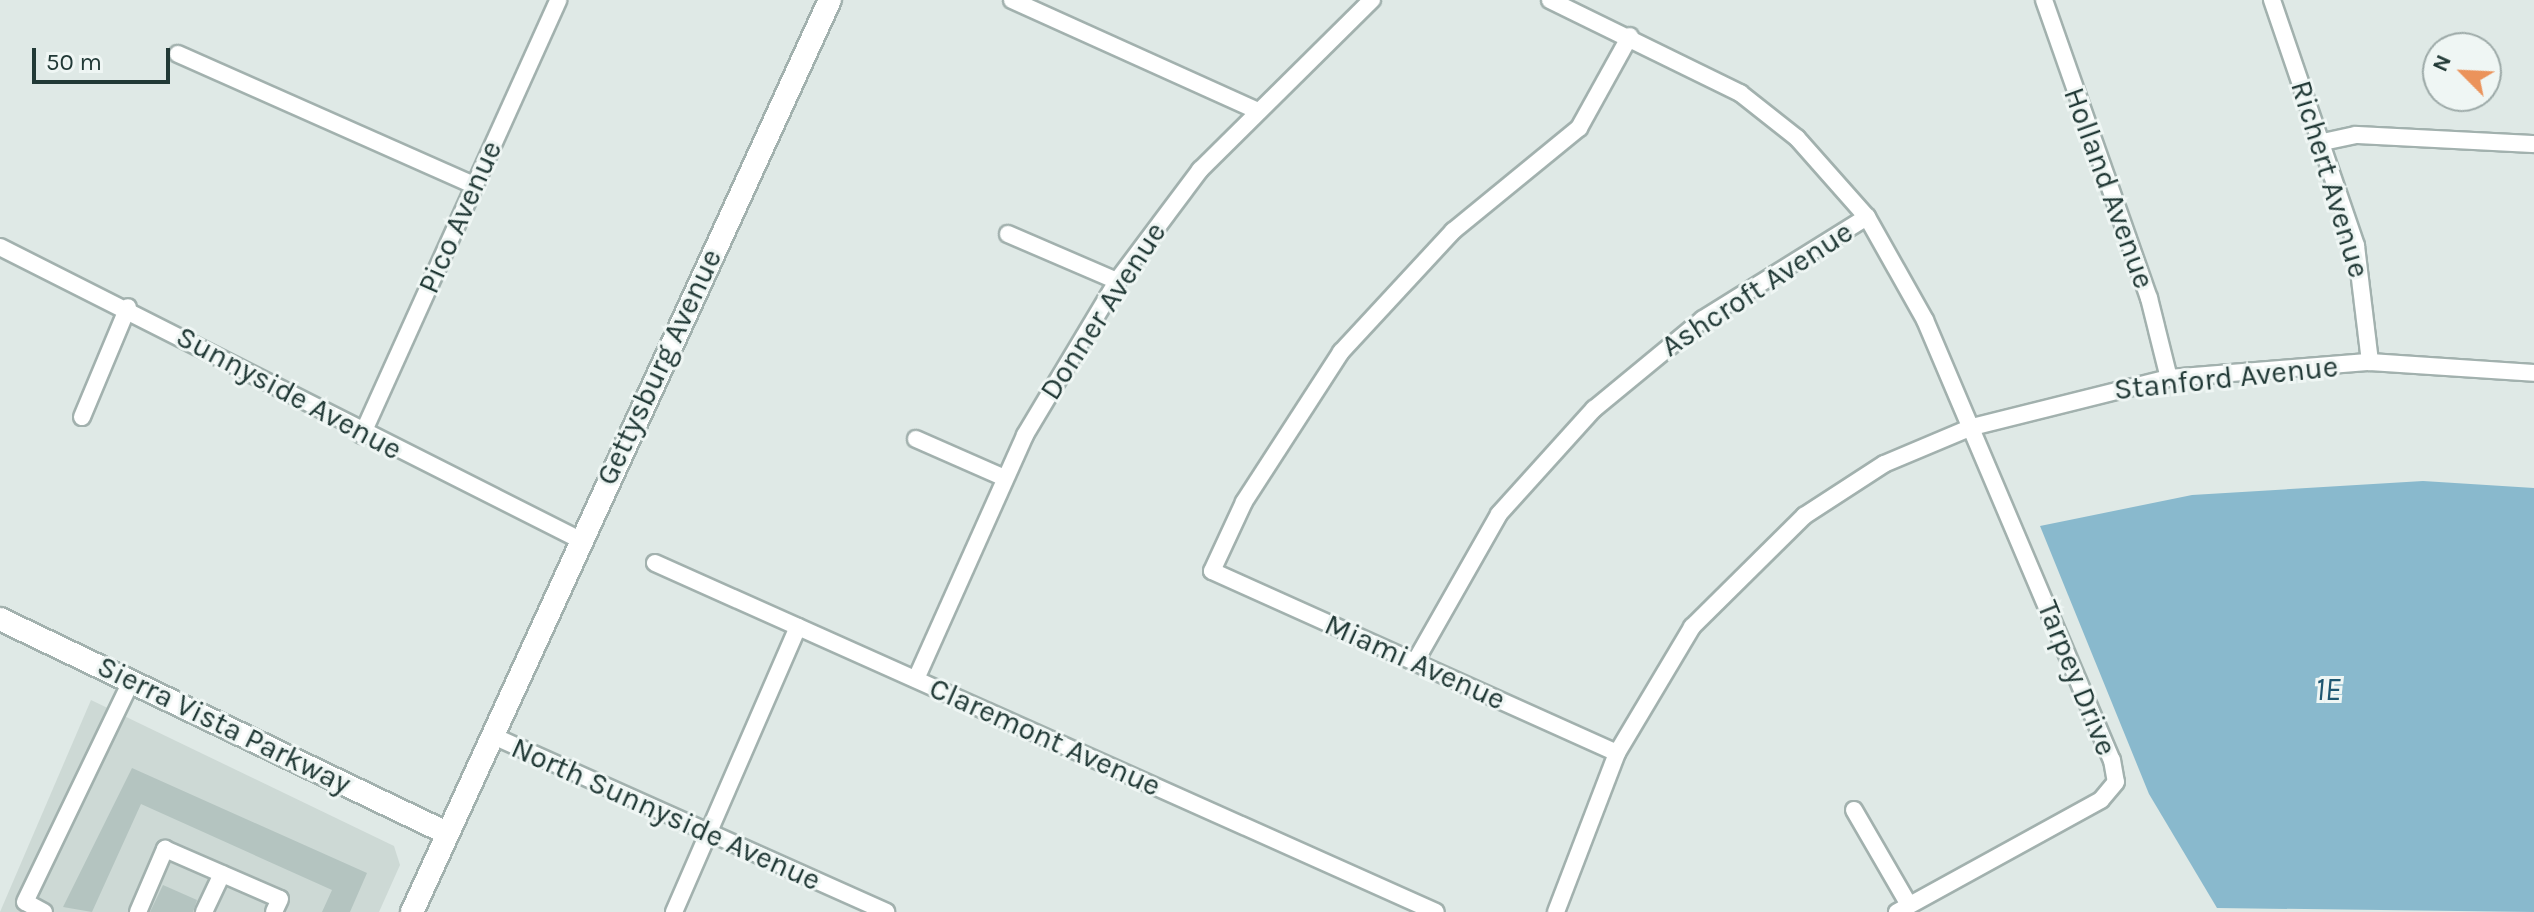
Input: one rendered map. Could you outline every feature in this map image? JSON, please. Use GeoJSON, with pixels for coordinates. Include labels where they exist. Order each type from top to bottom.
{"type":"FeatureCollection","features":[{"type":"Feature","properties":{"kind":"street","name":"Pico Avenue"},"geometry":{"type":"LineString","coordinates":[[362,435],[558,0]]}},
{"type":"Feature","properties":{"kind":"street","name":"Gettysburg Avenue"},"geometry":{"type":"LineString","coordinates":[[412,912],[578,539],[830,0]]}},
{"type":"Feature","properties":{"kind":"street"},"geometry":{"type":"LineString","coordinates":[[1012,0],[1256,110]]}},
{"type":"Feature","properties":{"kind":"street","name":"Donner Avenue"},"geometry":{"type":"LineString","coordinates":[[916,679],[1005,478],[1055,379],[1117,281],[1256,110],[1372,0]]}},
{"type":"Feature","properties":{"kind":"street"},"geometry":{"type":"LineString","coordinates":[[1550,0],[1630,36],[1765,112],[1825,166],[1867,217],[1897,264],[1972,427],[1884,464],[1804,516],[1741,571],[1692,627],[1617,753],[1556,912]]}},
{"type":"Feature","properties":{"kind":"street","name":"Holland Avenue"},"geometry":{"type":"LineString","coordinates":[[2044,0],[2149,298],[2169,378]]}},
{"type":"Feature","properties":{"kind":"street","name":"Richert Avenue"},"geometry":{"type":"LineString","coordinates":[[2272,0],[2356,246],[2370,362]]}},
{"type":"Feature","properties":{"kind":"street","name":"Miami Avenue"},"geometry":{"type":"LineString","coordinates":[[1617,753],[1212,571],[1244,502],[1341,352],[1453,231],[1579,128],[1630,36]]}},
{"type":"Feature","properties":{"kind":"street"},"geometry":{"type":"LineString","coordinates":[[178,54],[473,185]]}},
{"type":"Feature","properties":{"kind":"street"},"geometry":{"type":"LineString","coordinates":[[2323,142],[2356,135],[2534,144]]}},
{"type":"Feature","properties":{"kind":"street","name":"Ashcroft Avenue"},"geometry":{"type":"LineString","coordinates":[[1415,662],[1499,514],[1594,409],[1703,319],[1867,217]]}},
{"type":"Feature","properties":{"kind":"street"},"geometry":{"type":"LineString","coordinates":[[1008,234],[1117,281]]}},
{"type":"Feature","properties":{"kind":"street","name":"Sunnyside Avenue"},"geometry":{"type":"LineString","coordinates":[[0,247],[128,307],[362,435],[578,539]]}},
{"type":"Feature","properties":{"kind":"street"},"geometry":{"type":"LineString","coordinates":[[82,417],[128,307]]}},
{"type":"Feature","properties":{"kind":"street","name":"Stanford Avenue"},"geometry":{"type":"LineString","coordinates":[[1972,427],[2169,378],[2370,362],[2534,373]]}},
{"type":"Feature","properties":{"kind":"street","name":"Tarpey Drive"},"geometry":{"type":"LineString","coordinates":[[1903,909],[2101,800],[2116,782],[1972,427]]}},
{"type":"Feature","properties":{"kind":"street"},"geometry":{"type":"LineString","coordinates":[[916,439],[1005,478]]}},
{"type":"Feature","properties":{"kind":"street","name":"Claremont Avenue"},"geometry":{"type":"LineString","coordinates":[[655,563],[1436,912]]}},
{"type":"Feature","properties":{"kind":"street","name":"Sierra Vista Parkway"},"geometry":{"type":"LineString","coordinates":[[0,619],[447,833]]}},
{"type":"Feature","properties":{"kind":"street"},"geometry":{"type":"LineString","coordinates":[[674,912],[798,627]]}},
{"type":"Feature","properties":{"kind":"street"},"geometry":{"type":"LineString","coordinates":[[44,912],[25,902],[132,680]]}},
{"type":"Feature","properties":{"kind":"street","name":"North Sunnyside Avenue"},"geometry":{"type":"LineString","coordinates":[[491,735],[886,912]]}},
{"type":"Feature","properties":{"kind":"street"},"geometry":{"type":"LineString","coordinates":[[1854,810],[1903,909]]}},
{"type":"Feature","properties":{"kind":"street"},"geometry":{"type":"LineString","coordinates":[[138,912],[165,849],[280,899],[274,912]]}},
{"type":"Feature","properties":{"kind":"street"},"geometry":{"type":"LineString","coordinates":[[204,912],[222,874]]}},
{"type":"Feature","properties":{"kind":"shaded area"},"geometry":{"type":"Polygon","coordinates":[[[91,700],[394,846],[400,865],[379,912],[0,912],[91,700]]]}},
{"type":"Feature","properties":{"kind":"water","name":"1E"},"geometry":{"type":"Polygon","coordinates":[[[2423,481],[2534,488],[2534,912],[2217,908],[2149,794],[2040,526],[2192,495],[2423,481]]]}},
{"type":"Feature","properties":{"kind":"building"},"geometry":{"type":"Polygon","coordinates":[[[132,768],[367,873],[350,912],[322,912],[332,890],[141,804],[92,912],[63,907],[132,768]]]}},
{"type":"Feature","properties":{"kind":"building"},"geometry":{"type":"Polygon","coordinates":[[[163,885],[197,900],[193,912],[150,912],[163,885]]]}}]}
